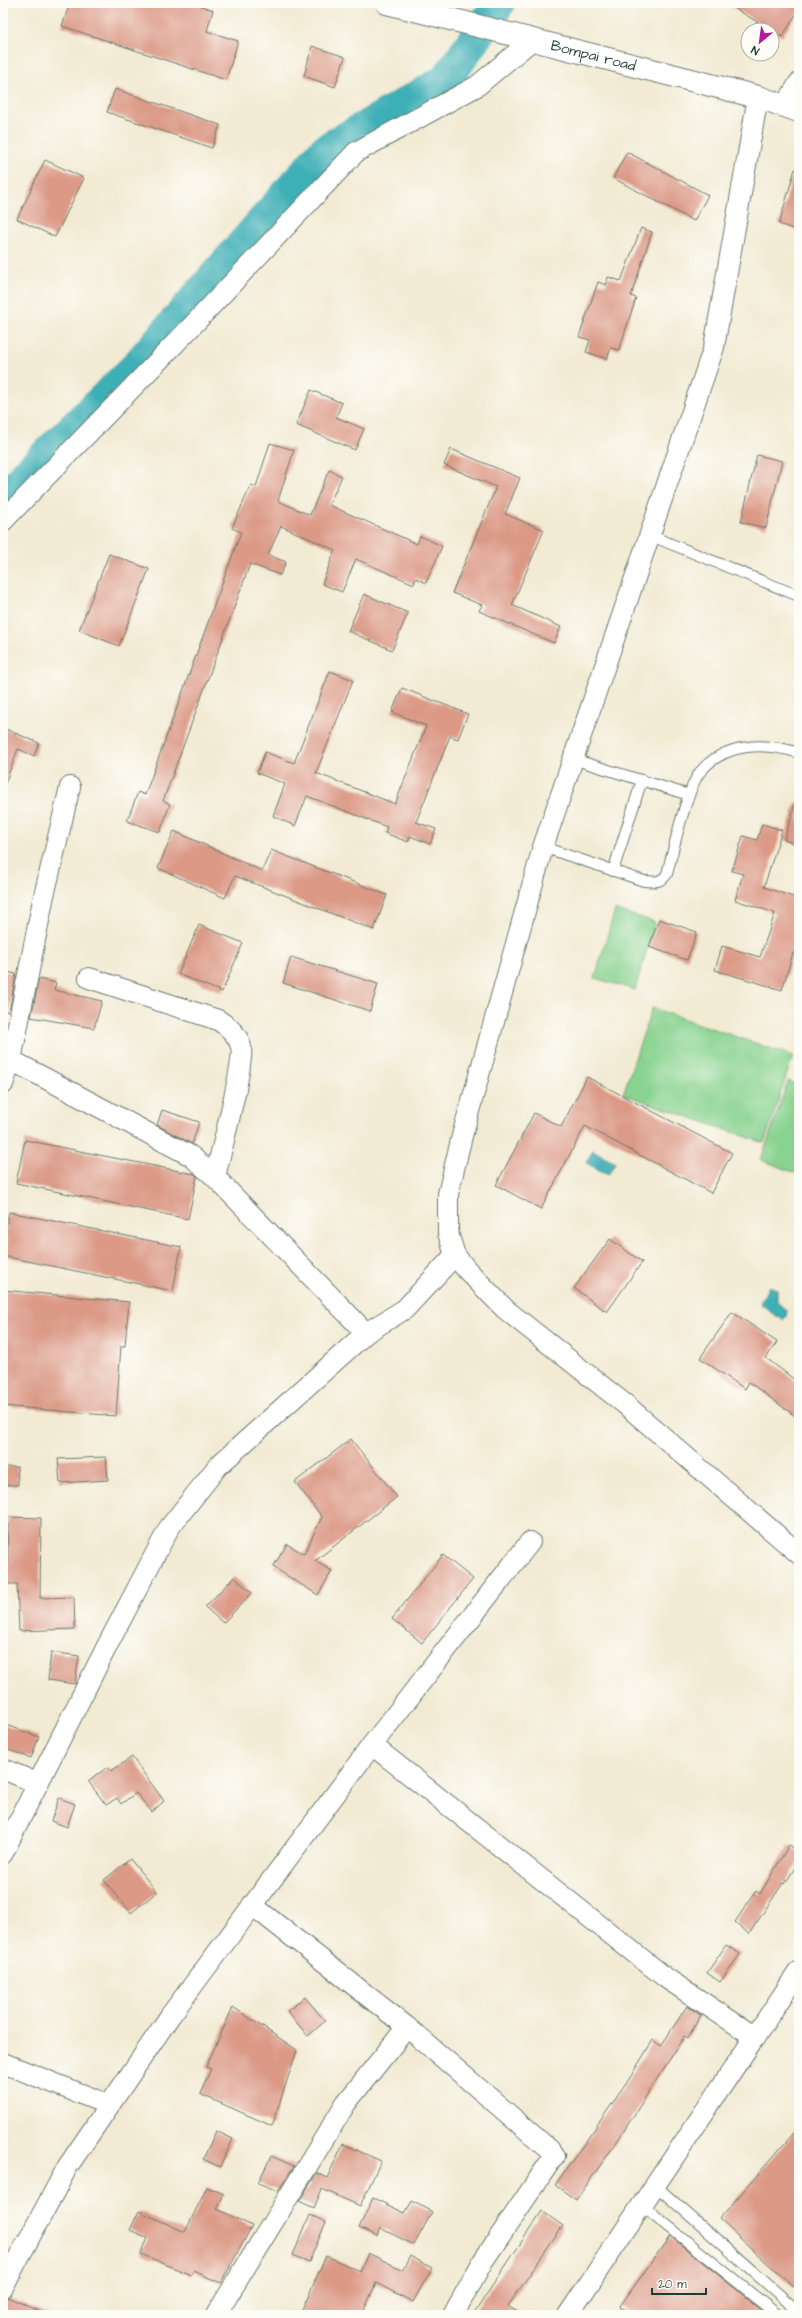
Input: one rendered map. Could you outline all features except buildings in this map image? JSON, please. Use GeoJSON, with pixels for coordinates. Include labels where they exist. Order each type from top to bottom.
{"type":"FeatureCollection","features":[{"type":"Feature","properties":{"kind":"street","name":"Bompai road"},"geometry":{"type":"LineString","coordinates":[[387,3],[758,98],[792,109]]}},
{"type":"Feature","properties":{"kind":"street"},"geometry":{"type":"LineString","coordinates":[[3,521],[191,328],[356,152],[477,86],[532,40]]}},
{"type":"Feature","properties":{"kind":"street"},"geometry":{"type":"LineString","coordinates":[[792,109],[799,83]]}},
{"type":"Feature","properties":{"kind":"street"},"geometry":{"type":"LineString","coordinates":[[758,98],[714,347],[543,847],[462,1136],[448,1194],[448,1234],[455,1255],[466,1269],[505,1309],[626,1405],[799,1554]]}},
{"type":"Feature","properties":{"kind":"street"},"geometry":{"type":"LineString","coordinates":[[3,1084],[11,1060],[42,900],[70,787]]}},
{"type":"Feature","properties":{"kind":"street"},"geometry":{"type":"LineString","coordinates":[[89,978],[218,1020],[228,1026],[236,1036],[242,1048],[239,1072],[215,1177]]}},
{"type":"Feature","properties":{"kind":"street"},"geometry":{"type":"LineString","coordinates":[[11,1060],[190,1156],[215,1177],[366,1333]]}},
{"type":"Feature","properties":{"kind":"street"},"geometry":{"type":"LineString","coordinates":[[3,1853],[37,1783],[169,1528],[218,1466],[366,1333],[405,1309],[455,1255]]}},
{"type":"Feature","properties":{"kind":"street"},"geometry":{"type":"LineString","coordinates":[[3,2287],[68,2166],[170,2016],[372,1745],[530,1542]]}},
{"type":"Feature","properties":{"kind":"street"},"geometry":{"type":"LineString","coordinates":[[372,1745],[666,1978],[755,2038]]}},
{"type":"Feature","properties":{"kind":"street"},"geometry":{"type":"LineString","coordinates":[[3,1769],[37,1783]]}},
{"type":"Feature","properties":{"kind":"street"},"geometry":{"type":"LineString","coordinates":[[252,1906],[407,2027],[549,2149],[554,2156],[483,2261],[453,2315]]}},
{"type":"Feature","properties":{"kind":"street"},"geometry":{"type":"LineString","coordinates":[[568,2315],[799,1971]]}},
{"type":"Feature","properties":{"kind":"street"},"geometry":{"type":"LineString","coordinates":[[216,2315],[346,2102],[407,2027]]}},
{"type":"Feature","properties":{"kind":"street"},"geometry":{"type":"LineString","coordinates":[[3,2063],[109,2105]]}},
{"type":"Feature","properties":{"kind":"lane"},"geometry":{"type":"LineString","coordinates":[[649,535],[799,596]]}},
{"type":"Feature","properties":{"kind":"lane"},"geometry":{"type":"LineString","coordinates":[[543,847],[644,881],[656,882],[664,879],[689,795],[700,772],[716,758],[732,750],[760,745],[783,748],[799,753]]}},
{"type":"Feature","properties":{"kind":"lane"},"geometry":{"type":"LineString","coordinates":[[573,759],[689,795]]}},
{"type":"Feature","properties":{"kind":"lane"},"geometry":{"type":"LineString","coordinates":[[613,871],[642,780]]}},
{"type":"Feature","properties":{"kind":"lane"},"geometry":{"type":"LineString","coordinates":[[656,2186],[799,2312]]}},
{"type":"Feature","properties":{"kind":"lane"},"geometry":{"type":"LineString","coordinates":[[642,2205],[778,2315]]}},
{"type":"Feature","properties":{"kind":"green space"},"geometry":{"type":"Polygon","coordinates":[[[615,910],[655,922],[635,990],[595,978],[615,910]]]}},
{"type":"Feature","properties":{"kind":"green space"},"geometry":{"type":"Polygon","coordinates":[[[652,1008],[793,1056],[764,1143],[623,1094],[652,1008]]]}},
{"type":"Feature","properties":{"kind":"green space"},"geometry":{"type":"Polygon","coordinates":[[[788,1081],[799,1085],[799,1174],[761,1160],[788,1081]]]}},
{"type":"Feature","properties":{"kind":"water"},"geometry":{"type":"Polygon","coordinates":[[[593,1150],[615,1163],[608,1175],[586,1163],[593,1150]]]}},
{"type":"Feature","properties":{"kind":"water"},"geometry":{"type":"Polygon","coordinates":[[[769,1286],[777,1289],[777,1302],[787,1311],[786,1317],[783,1320],[760,1303],[769,1286]]]}},
{"type":"Feature","properties":{"kind":"waterway"},"geometry":{"type":"LineString","coordinates":[[3,501],[24,476],[133,370],[325,150],[446,80],[499,3]]}}]}
